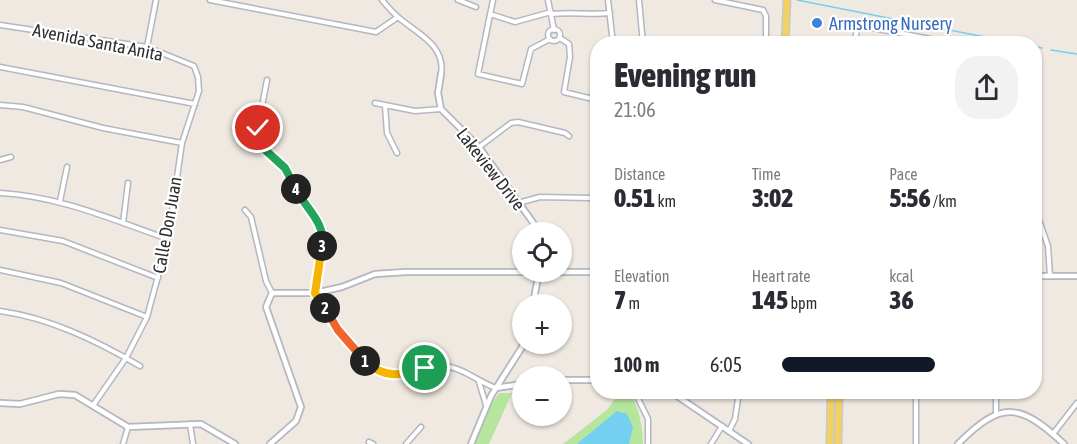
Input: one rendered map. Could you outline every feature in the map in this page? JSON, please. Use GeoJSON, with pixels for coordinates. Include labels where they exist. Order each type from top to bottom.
{"type":"FeatureCollection","features":[{"type":"Feature","properties":{"kind":"main road"},"geometry":{"type":"LineString","coordinates":[[786,36],[788,0]]}},
{"type":"Feature","properties":{"kind":"main road"},"geometry":{"type":"LineString","coordinates":[[830,444],[831,399]]}},
{"type":"Feature","properties":{"kind":"main road"},"geometry":{"type":"LineString","coordinates":[[838,444],[839,399]]}},
{"type":"Feature","properties":{"kind":"street"},"geometry":{"type":"LineString","coordinates":[[147,48],[156,0]]}},
{"type":"Feature","properties":{"kind":"street"},"geometry":{"type":"LineString","coordinates":[[213,0],[376,32],[398,17]]}},
{"type":"Feature","properties":{"kind":"street"},"geometry":{"type":"LineString","coordinates":[[375,103],[415,111],[441,109],[438,93],[443,63],[430,40],[398,17],[382,0]]}},
{"type":"Feature","properties":{"kind":"street"},"geometry":{"type":"LineString","coordinates":[[458,0],[476,7]]}},
{"type":"Feature","properties":{"kind":"street"},"geometry":{"type":"LineString","coordinates":[[494,0],[478,74],[522,84],[531,49],[550,39],[555,41],[560,38]]}},
{"type":"Feature","properties":{"kind":"street"},"geometry":{"type":"LineString","coordinates":[[548,0],[554,30]]}},
{"type":"Feature","properties":{"kind":"street"},"geometry":{"type":"LineString","coordinates":[[608,0],[612,36]]}},
{"type":"Feature","properties":{"kind":"street"},"geometry":{"type":"LineString","coordinates":[[639,0],[642,36]]}},
{"type":"Feature","properties":{"kind":"street"},"geometry":{"type":"LineString","coordinates":[[715,0],[764,10],[766,36]]}},
{"type":"Feature","properties":{"kind":"street"},"geometry":{"type":"LineString","coordinates":[[490,14],[515,22],[552,13],[585,11],[593,14],[610,13]]}},
{"type":"Feature","properties":{"kind":"street","name":"Avenida Santa Anita"},"geometry":{"type":"LineString","coordinates":[[0,25],[147,48],[194,66]]}},
{"type":"Feature","properties":{"kind":"street"},"geometry":{"type":"LineString","coordinates":[[856,36],[858,25],[914,36]]}},
{"type":"Feature","properties":{"kind":"street"},"geometry":{"type":"LineString","coordinates":[[550,39],[549,34],[554,30]]}},
{"type":"Feature","properties":{"kind":"street"},"geometry":{"type":"LineString","coordinates":[[554,30],[559,32],[560,38],[569,46],[570,57],[564,92],[590,98]]}},
{"type":"Feature","properties":{"kind":"street","name":"Calle Don Juan"},"geometry":{"type":"LineString","coordinates":[[94,404],[126,358],[147,317],[168,238],[182,143],[199,91],[194,66]]}},
{"type":"Feature","properties":{"kind":"street"},"geometry":{"type":"LineString","coordinates":[[0,68],[195,104]]}},
{"type":"Feature","properties":{"kind":"street"},"geometry":{"type":"LineString","coordinates":[[267,80],[258,128],[262,147],[285,168],[303,203],[317,218],[323,238],[315,293],[353,348],[378,371],[400,375],[444,366],[496,388],[512,386]]}},
{"type":"Feature","properties":{"kind":"street"},"geometry":{"type":"LineString","coordinates":[[0,105],[23,107],[103,128],[182,143]]}},
{"type":"Feature","properties":{"kind":"street"},"geometry":{"type":"LineString","coordinates":[[385,105],[387,133],[397,153]]}},
{"type":"Feature","properties":{"kind":"street","name":"Lakeview Drive"},"geometry":{"type":"LineString","coordinates":[[441,109],[479,147],[532,222]]}},
{"type":"Feature","properties":{"kind":"street"},"geometry":{"type":"LineString","coordinates":[[479,147],[511,123],[518,122],[565,133],[569,136]]}},
{"type":"Feature","properties":{"kind":"street"},"geometry":{"type":"LineString","coordinates":[[0,160],[11,157]]}},
{"type":"Feature","properties":{"kind":"street"},"geometry":{"type":"LineString","coordinates":[[60,201],[67,167]]}},
{"type":"Feature","properties":{"kind":"street"},"geometry":{"type":"LineString","coordinates":[[123,223],[128,183]]}},
{"type":"Feature","properties":{"kind":"street"},"geometry":{"type":"LineString","coordinates":[[0,193],[26,194],[60,201],[168,238]]}},
{"type":"Feature","properties":{"kind":"street"},"geometry":{"type":"LineString","coordinates":[[518,203],[540,197],[590,198]]}},
{"type":"Feature","properties":{"kind":"street"},"geometry":{"type":"LineString","coordinates":[[245,210],[251,217],[266,280],[272,293],[267,308],[301,407],[296,422],[270,444]]}},
{"type":"Feature","properties":{"kind":"street"},"geometry":{"type":"LineString","coordinates":[[1042,229],[1049,250],[1050,276]]}},
{"type":"Feature","properties":{"kind":"street"},"geometry":{"type":"LineString","coordinates":[[0,230],[63,241],[158,278]]}},
{"type":"Feature","properties":{"kind":"street"},"geometry":{"type":"LineString","coordinates":[[0,270],[61,283],[147,317]]}},
{"type":"Feature","properties":{"kind":"street"},"geometry":{"type":"LineString","coordinates":[[272,293],[315,293],[342,287],[375,274],[512,272]]}},
{"type":"Feature","properties":{"kind":"street"},"geometry":{"type":"LineString","coordinates":[[572,272],[590,272]]}},
{"type":"Feature","properties":{"kind":"street"},"geometry":{"type":"LineString","coordinates":[[1042,276],[1077,276]]}},
{"type":"Feature","properties":{"kind":"street"},"geometry":{"type":"LineString","coordinates":[[0,311],[41,320],[82,336],[140,366]]}},
{"type":"Feature","properties":{"kind":"street"},"geometry":{"type":"LineString","coordinates":[[471,444],[486,405],[518,354]]}},
{"type":"Feature","properties":{"kind":"street"},"geometry":{"type":"LineString","coordinates":[[572,380],[590,380]]}},
{"type":"Feature","properties":{"kind":"street"},"geometry":{"type":"LineString","coordinates":[[478,381],[486,405]]}},
{"type":"Feature","properties":{"kind":"street"},"geometry":{"type":"LineString","coordinates":[[0,403],[20,404],[58,394],[75,395],[94,404],[128,427],[201,424],[235,444]]}},
{"type":"Feature","properties":{"kind":"street"},"geometry":{"type":"LineString","coordinates":[[638,399],[648,419],[648,444]]}},
{"type":"Feature","properties":{"kind":"street"},"geometry":{"type":"LineString","coordinates":[[682,399],[748,444]]}},
{"type":"Feature","properties":{"kind":"street"},"geometry":{"type":"LineString","coordinates":[[729,431],[735,419],[738,399]]}},
{"type":"Feature","properties":{"kind":"street"},"geometry":{"type":"LineString","coordinates":[[916,399],[916,444]]}},
{"type":"Feature","properties":{"kind":"street"},"geometry":{"type":"LineString","coordinates":[[996,399],[996,413]]}},
{"type":"Feature","properties":{"kind":"street"},"geometry":{"type":"LineString","coordinates":[[1053,434],[1077,404]]}},
{"type":"Feature","properties":{"kind":"street"},"geometry":{"type":"LineString","coordinates":[[958,444],[980,423],[996,413],[1021,414],[1037,421],[1064,444]]}},
{"type":"Feature","properties":{"kind":"street"},"geometry":{"type":"LineString","coordinates":[[190,424],[193,444]]}},
{"type":"Feature","properties":{"kind":"street"},"geometry":{"type":"LineString","coordinates":[[711,444],[722,426]]}},
{"type":"Feature","properties":{"kind":"street"},"geometry":{"type":"LineString","coordinates":[[123,444],[128,427]]}},
{"type":"Feature","properties":{"kind":"street"},"geometry":{"type":"LineString","coordinates":[[406,444],[421,428]]}},
{"type":"Feature","properties":{"kind":"green space"},"geometry":{"type":"Polygon","coordinates":[[[500,393],[512,393],[489,444],[473,444],[491,403],[500,393]]]}},
{"type":"Feature","properties":{"kind":"green space"},"geometry":{"type":"Polygon","coordinates":[[[615,399],[634,399],[640,417],[643,444],[563,444],[607,410],[615,399]]]}},
{"type":"Feature","properties":{"kind":"water"},"geometry":{"type":"Polygon","coordinates":[[[617,411],[627,414],[633,427],[629,444],[577,444],[617,411]]]}},
{"type":"Feature","properties":{"kind":"waterway"},"geometry":{"type":"LineString","coordinates":[[797,0],[979,36]]}},
{"type":"Feature","properties":{"kind":"waterway"},"geometry":{"type":"LineString","coordinates":[[1051,50],[1077,54]]}},
{"type":"Feature","properties":{"kind":"place","name":"Armstrong Nursery"},"geometry":{"type":"Point","coordinates":[817,23]}},
{"type":"Feature","properties":{"kind":"route"},"geometry":{"type":"LineString","coordinates":[[258,128],[262,147],[285,168],[303,203],[317,218],[323,238],[315,293],[338,330],[367,363],[382,373],[400,375],[425,368]]}}]}
